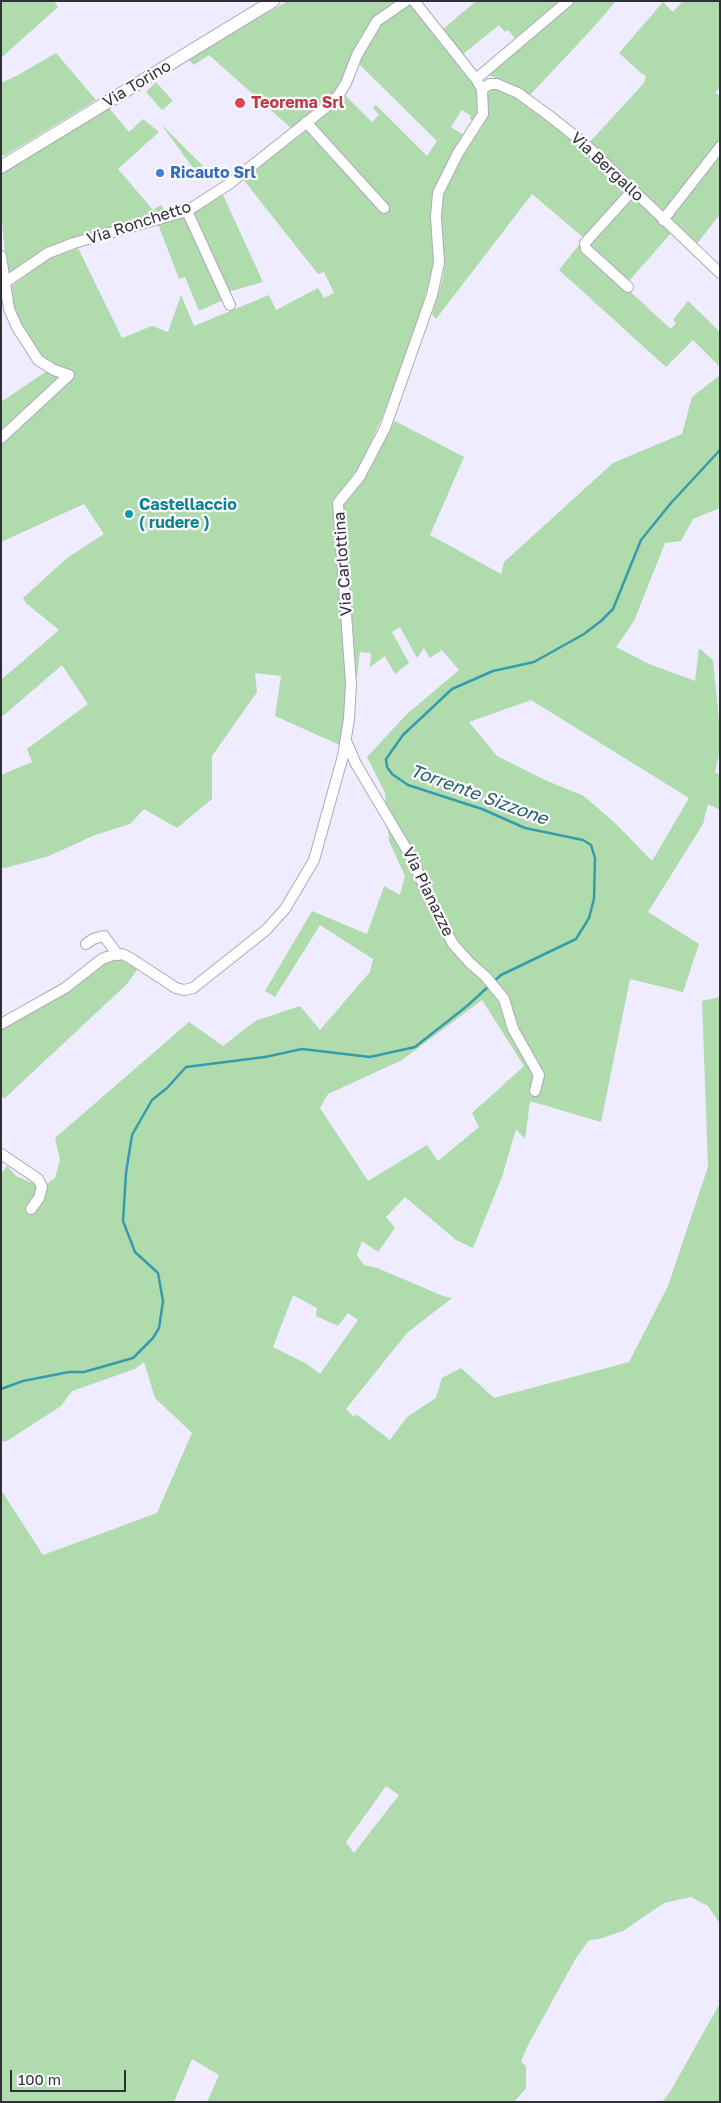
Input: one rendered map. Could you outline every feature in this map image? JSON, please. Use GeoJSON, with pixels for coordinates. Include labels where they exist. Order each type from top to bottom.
{"type":"FeatureCollection","features":[{"type":"Feature","properties":{"kind":"main road","name":"Via Torino"},"geometry":{"type":"LineString","coordinates":[[1,167],[273,1]]}},
{"type":"Feature","properties":{"kind":"street","name":"Via Ronchetto"},"geometry":{"type":"LineString","coordinates":[[4,283],[48,254],[74,243],[187,211],[229,184],[338,96],[346,83],[357,55],[377,21],[406,1]]}},
{"type":"Feature","properties":{"kind":"street","name":"Via Carlottina"},"geometry":{"type":"LineString","coordinates":[[118,954],[130,958],[176,988],[184,990],[194,988],[266,930],[285,909],[314,860],[346,740],[349,719],[351,683],[338,503],[360,476],[385,428],[432,295],[439,263],[436,218],[438,193],[458,153],[483,114],[482,89],[476,79],[414,1]]}},
{"type":"Feature","properties":{"kind":"street"},"geometry":{"type":"LineString","coordinates":[[476,79],[568,1]]}},
{"type":"Feature","properties":{"kind":"street","name":"Via Bergallo"},"geometry":{"type":"LineString","coordinates":[[482,89],[490,84],[497,84],[518,92],[585,144],[632,191],[720,273]]}},
{"type":"Feature","properties":{"kind":"street"},"geometry":{"type":"LineString","coordinates":[[306,122],[384,208]]}},
{"type":"Feature","properties":{"kind":"street"},"geometry":{"type":"LineString","coordinates":[[664,220],[720,147]]}},
{"type":"Feature","properties":{"kind":"street"},"geometry":{"type":"LineString","coordinates":[[628,287],[586,249],[585,243],[632,191]]}},
{"type":"Feature","properties":{"kind":"street"},"geometry":{"type":"LineString","coordinates":[[187,211],[230,305]]}},
{"type":"Feature","properties":{"kind":"street"},"geometry":{"type":"LineString","coordinates":[[1,256],[9,309],[17,327],[38,360],[54,370],[69,375],[1,438]]}},
{"type":"Feature","properties":{"kind":"street","name":"Via Pianazze"},"geometry":{"type":"LineString","coordinates":[[346,740],[356,764],[410,855],[453,944],[486,977],[504,999],[513,1030],[539,1075],[536,1091]]}},
{"type":"Feature","properties":{"kind":"street"},"geometry":{"type":"LineString","coordinates":[[1,1024],[65,988],[102,959],[118,954],[104,936],[93,939],[86,944]]}},
{"type":"Feature","properties":{"kind":"street"},"geometry":{"type":"LineString","coordinates":[[1,1154],[38,1180],[42,1187],[39,1198],[31,1208]]}},
{"type":"Feature","properties":{"kind":"green space"},"geometry":{"type":"Polygon","coordinates":[[[1,1],[54,1],[58,7],[1,58],[1,1]]]}},
{"type":"Feature","properties":{"kind":"green space"},"geometry":{"type":"Polygon","coordinates":[[[288,1],[400,1],[374,17],[341,84],[333,95],[304,120],[291,128],[209,55],[194,65],[188,59],[288,1]]]}},
{"type":"Feature","properties":{"kind":"green space"},"geometry":{"type":"Polygon","coordinates":[[[476,1],[616,1],[530,95],[487,74],[517,41],[508,30],[505,32],[499,25],[463,54],[453,45],[442,30],[476,1]]]}},
{"type":"Feature","properties":{"kind":"green space"},"geometry":{"type":"Polygon","coordinates":[[[683,1],[720,1],[720,87],[715,93],[720,96],[720,214],[696,245],[588,144],[644,83],[646,76],[619,53],[663,2],[673,12],[683,1]]]}},
{"type":"Feature","properties":{"kind":"green space"},"geometry":{"type":"Polygon","coordinates":[[[411,5],[469,75],[480,100],[474,121],[470,119],[471,116],[462,110],[451,127],[465,136],[434,192],[430,215],[433,268],[404,366],[359,467],[336,500],[349,680],[342,746],[275,716],[281,676],[255,673],[257,692],[212,756],[212,799],[177,828],[144,809],[130,824],[95,835],[49,856],[5,868],[1,867],[1,775],[32,762],[27,749],[88,704],[62,665],[3,716],[1,714],[1,680],[59,630],[26,603],[23,598],[67,558],[104,534],[84,504],[1,542],[1,402],[47,371],[27,338],[12,306],[9,288],[49,258],[78,248],[122,338],[152,326],[168,332],[181,295],[194,326],[269,295],[276,310],[318,288],[324,298],[334,293],[324,272],[318,274],[242,178],[345,95],[372,122],[379,115],[373,108],[376,105],[427,156],[437,141],[359,64],[361,53],[378,27],[405,6],[411,5]]]}},
{"type":"Feature","properties":{"kind":"green space"},"geometry":{"type":"Polygon","coordinates":[[[56,53],[96,100],[4,156],[1,154],[1,83],[56,53]]]}},
{"type":"Feature","properties":{"kind":"green space"},"geometry":{"type":"Polygon","coordinates":[[[156,82],[173,101],[162,110],[146,92],[156,82]]]}},
{"type":"Feature","properties":{"kind":"green space"},"geometry":{"type":"Polygon","coordinates":[[[495,87],[516,94],[571,138],[628,192],[584,238],[532,194],[436,319],[432,315],[445,264],[440,213],[441,199],[449,180],[484,115],[488,91],[495,87]]]}},
{"type":"Feature","properties":{"kind":"green space"},"geometry":{"type":"Polygon","coordinates":[[[109,108],[129,132],[143,119],[159,132],[118,169],[153,210],[161,205],[166,213],[74,239],[7,277],[1,210],[1,173],[109,108]]]}},
{"type":"Feature","properties":{"kind":"green space"},"geometry":{"type":"Polygon","coordinates":[[[161,124],[203,166],[196,172],[161,124]]]}},
{"type":"Feature","properties":{"kind":"green space"},"geometry":{"type":"Polygon","coordinates":[[[223,195],[263,282],[228,292],[192,212],[223,195]]]}},
{"type":"Feature","properties":{"kind":"green space"},"geometry":{"type":"Polygon","coordinates":[[[635,199],[672,232],[628,282],[589,247],[589,244],[629,200],[635,199]]]}},
{"type":"Feature","properties":{"kind":"green space"},"geometry":{"type":"Polygon","coordinates":[[[186,215],[223,300],[199,311],[185,277],[179,279],[158,224],[186,215]]]}},
{"type":"Feature","properties":{"kind":"green space"},"geometry":{"type":"Polygon","coordinates":[[[579,245],[671,329],[676,323],[673,320],[688,301],[720,332],[720,367],[693,340],[666,367],[559,270],[579,245]]]}},
{"type":"Feature","properties":{"kind":"green space"},"geometry":{"type":"Polygon","coordinates":[[[720,375],[720,508],[693,519],[681,541],[665,543],[634,621],[616,647],[649,664],[695,681],[699,648],[713,660],[720,730],[720,749],[715,772],[720,775],[720,810],[708,804],[703,824],[648,912],[699,944],[683,992],[630,979],[601,1122],[530,1101],[525,1139],[516,1129],[502,1177],[473,1248],[456,1240],[405,1197],[386,1217],[395,1228],[378,1252],[362,1241],[357,1255],[364,1265],[377,1268],[452,1298],[407,1333],[346,1409],[354,1417],[356,1414],[390,1440],[407,1417],[436,1398],[442,1378],[461,1368],[494,1398],[629,1362],[668,1286],[708,1167],[702,1001],[720,997],[720,1924],[708,1906],[691,1897],[664,1903],[623,1931],[599,1939],[589,1940],[576,1958],[527,2047],[521,2062],[526,2066],[526,2088],[514,2102],[207,2102],[219,2075],[192,2059],[174,2102],[1,2102],[1,1490],[43,1555],[157,1513],[192,1433],[155,1398],[144,1362],[135,1369],[72,1391],[61,1406],[7,1441],[1,1442],[1,1174],[7,1166],[16,1176],[42,1187],[55,1178],[60,1160],[55,1138],[189,1022],[223,1046],[255,1021],[300,1006],[320,1030],[370,972],[373,959],[320,925],[275,997],[265,991],[312,911],[367,934],[384,886],[400,895],[405,876],[389,841],[385,793],[367,757],[406,715],[459,670],[442,650],[430,658],[424,648],[417,658],[400,627],[392,632],[409,663],[395,674],[385,656],[370,667],[371,653],[360,652],[357,676],[353,678],[342,505],[395,421],[464,457],[430,535],[501,574],[504,562],[613,463],[682,434],[692,397],[720,375]],[[531,700],[469,722],[497,756],[545,780],[584,796],[616,824],[652,861],[689,798],[531,700]],[[482,1000],[402,1060],[328,1094],[320,1108],[368,1181],[427,1145],[438,1161],[479,1127],[472,1113],[524,1066],[482,1000]],[[293,1295],[273,1347],[307,1364],[320,1374],[358,1320],[348,1313],[338,1326],[316,1316],[317,1308],[293,1295]],[[386,1786],[346,1842],[354,1853],[399,1795],[386,1786]]]}},
{"type":"Feature","properties":{"kind":"green space"},"geometry":{"type":"Polygon","coordinates":[[[113,955],[141,964],[127,984],[4,1099],[1,1094],[1,1024],[113,955]]]}},
{"type":"Feature","properties":{"kind":"green space"},"geometry":{"type":"Polygon","coordinates":[[[720,2003],[720,2102],[662,2102],[670,2092],[720,2003]]]}},
{"type":"Feature","properties":{"kind":"waterway","name":"Torrente Sizzone"},"geometry":{"type":"LineString","coordinates":[[493,982],[501,975],[576,939],[589,918],[594,899],[595,858],[591,845],[583,840],[525,828],[482,809],[408,785],[392,774],[387,767],[386,759],[403,735],[452,689],[493,671],[534,662],[584,634],[601,621],[613,609],[641,540],[671,503],[720,450]]}},
{"type":"Feature","properties":{"kind":"waterway","name":"Torrente Sizzone"},"geometry":{"type":"LineString","coordinates":[[1,1389],[23,1381],[69,1372],[84,1372],[133,1358],[153,1338],[159,1328],[163,1301],[158,1273],[135,1252],[123,1221],[126,1173],[132,1135],[152,1100],[167,1088],[186,1067],[265,1057],[302,1049],[370,1057],[415,1047],[489,986]]}},
{"type":"Feature","properties":{"kind":"place","name":"Teorema Srl"},"geometry":{"type":"Point","coordinates":[240,103]}},
{"type":"Feature","properties":{"kind":"place","name":"Ricauto Srl"},"geometry":{"type":"Point","coordinates":[160,173]}},
{"type":"Feature","properties":{"kind":"place","name":"Castellaccio ( rudere )"},"geometry":{"type":"Point","coordinates":[129,514]}}]}
